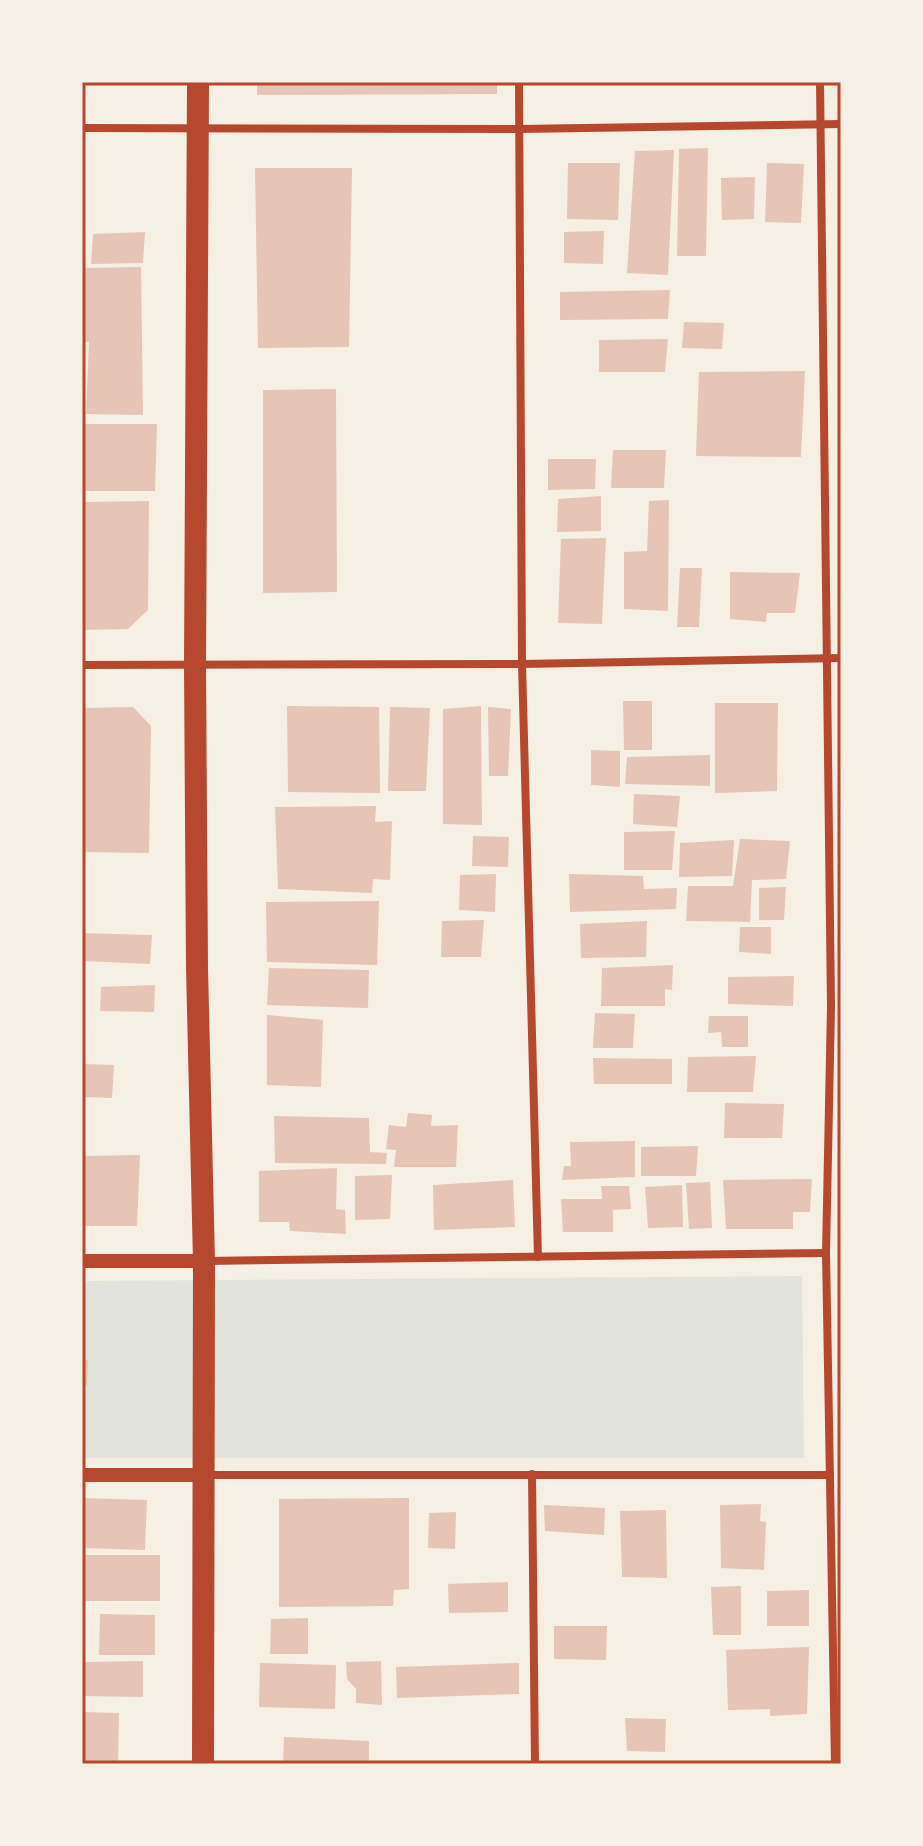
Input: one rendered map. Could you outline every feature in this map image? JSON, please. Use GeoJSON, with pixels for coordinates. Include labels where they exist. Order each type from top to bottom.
{"type":"FeatureCollection","features":[{"type":"Feature","properties":{"kind":"highway"},"geometry":{"type":"LineString","coordinates":[[198,82],[195,666],[197,968],[204,1261],[203,1764]]}},
{"type":"Feature","properties":{"kind":"street"},"geometry":{"type":"LineString","coordinates":[[519,82],[522,664],[538,1257]]}},
{"type":"Feature","properties":{"kind":"street"},"geometry":{"type":"LineString","coordinates":[[820,82],[826,658],[836,1007],[826,1253],[830,1475],[838,1669],[835,1764]]}},
{"type":"Feature","properties":{"kind":"street"},"geometry":{"type":"LineString","coordinates":[[82,128],[519,129],[841,124]]}},
{"type":"Feature","properties":{"kind":"street"},"geometry":{"type":"LineString","coordinates":[[82,665],[522,664],[841,658]]}},
{"type":"Feature","properties":{"kind":"street"},"geometry":{"type":"LineString","coordinates":[[82,1261],[826,1253]]}},
{"type":"Feature","properties":{"kind":"street"},"geometry":{"type":"LineString","coordinates":[[532,1474],[535,1764]]}},
{"type":"Feature","properties":{"kind":"street"},"geometry":{"type":"LineString","coordinates":[[82,1475],[830,1475]]}},
{"type":"Feature","properties":{"kind":"shaded area"},"geometry":{"type":"Polygon","coordinates":[[[802,1276],[804,1458],[82,1458],[82,1281],[802,1276]]]}},
{"type":"Feature","properties":{"kind":"building"},"geometry":{"type":"Polygon","coordinates":[[[257,82],[497,82],[497,94],[257,95],[257,82]]]}},
{"type":"Feature","properties":{"kind":"building"},"geometry":{"type":"Polygon","coordinates":[[[708,148],[706,256],[677,256],[679,149],[708,148]]]}},
{"type":"Feature","properties":{"kind":"building"},"geometry":{"type":"Polygon","coordinates":[[[674,150],[668,275],[627,273],[635,151],[674,150]]]}},
{"type":"Feature","properties":{"kind":"building"},"geometry":{"type":"Polygon","coordinates":[[[568,163],[620,163],[618,220],[567,219],[568,163]]]}},
{"type":"Feature","properties":{"kind":"building"},"geometry":{"type":"Polygon","coordinates":[[[767,163],[804,164],[801,223],[765,222],[767,163]]]}},
{"type":"Feature","properties":{"kind":"building"},"geometry":{"type":"Polygon","coordinates":[[[255,168],[352,168],[349,347],[258,348],[255,168]]]}},
{"type":"Feature","properties":{"kind":"building"},"geometry":{"type":"Polygon","coordinates":[[[755,177],[754,219],[722,220],[721,178],[755,177]]]}},
{"type":"Feature","properties":{"kind":"building"},"geometry":{"type":"Polygon","coordinates":[[[604,231],[603,264],[564,263],[564,232],[604,231]]]}},
{"type":"Feature","properties":{"kind":"building"},"geometry":{"type":"Polygon","coordinates":[[[145,232],[143,263],[91,264],[93,234],[145,232]]]}},
{"type":"Feature","properties":{"kind":"building"},"geometry":{"type":"Polygon","coordinates":[[[141,267],[143,415],[86,414],[89,342],[82,342],[82,268],[141,267]]]}},
{"type":"Feature","properties":{"kind":"building"},"geometry":{"type":"Polygon","coordinates":[[[670,290],[668,319],[560,320],[560,292],[670,290]]]}},
{"type":"Feature","properties":{"kind":"building"},"geometry":{"type":"Polygon","coordinates":[[[684,322],[724,323],[722,349],[682,348],[684,322]]]}},
{"type":"Feature","properties":{"kind":"building"},"geometry":{"type":"Polygon","coordinates":[[[668,339],[665,372],[599,372],[599,340],[668,339]]]}},
{"type":"Feature","properties":{"kind":"building"},"geometry":{"type":"Polygon","coordinates":[[[805,371],[801,457],[696,456],[699,372],[805,371]]]}},
{"type":"Feature","properties":{"kind":"building"},"geometry":{"type":"Polygon","coordinates":[[[336,389],[337,592],[263,593],[263,390],[336,389]]]}},
{"type":"Feature","properties":{"kind":"building"},"geometry":{"type":"Polygon","coordinates":[[[82,424],[157,424],[155,491],[82,491],[82,424]]]}},
{"type":"Feature","properties":{"kind":"building"},"geometry":{"type":"Polygon","coordinates":[[[613,450],[666,450],[664,488],[611,488],[613,450]]]}},
{"type":"Feature","properties":{"kind":"building"},"geometry":{"type":"Polygon","coordinates":[[[548,459],[596,459],[595,489],[548,490],[548,459]]]}},
{"type":"Feature","properties":{"kind":"building"},"geometry":{"type":"Polygon","coordinates":[[[601,496],[601,531],[557,532],[558,499],[601,496]]]}},
{"type":"Feature","properties":{"kind":"building"},"geometry":{"type":"Polygon","coordinates":[[[669,500],[668,611],[624,609],[624,552],[647,551],[649,501],[669,500]]]}},
{"type":"Feature","properties":{"kind":"building"},"geometry":{"type":"Polygon","coordinates":[[[149,501],[148,610],[128,629],[82,630],[82,502],[149,501]]]}},
{"type":"Feature","properties":{"kind":"building"},"geometry":{"type":"Polygon","coordinates":[[[606,538],[602,624],[558,623],[561,539],[606,538]]]}},
{"type":"Feature","properties":{"kind":"building"},"geometry":{"type":"Polygon","coordinates":[[[680,568],[702,568],[699,627],[677,627],[680,568]]]}},
{"type":"Feature","properties":{"kind":"building"},"geometry":{"type":"Polygon","coordinates":[[[730,572],[800,573],[795,613],[767,613],[766,622],[730,619],[730,572]]]}},
{"type":"Feature","properties":{"kind":"building"},"geometry":{"type":"Polygon","coordinates":[[[623,701],[652,701],[652,750],[624,750],[623,701]]]}},
{"type":"Feature","properties":{"kind":"building"},"geometry":{"type":"Polygon","coordinates":[[[715,703],[778,703],[777,791],[715,793],[715,703]]]}},
{"type":"Feature","properties":{"kind":"building"},"geometry":{"type":"Polygon","coordinates":[[[287,706],[379,707],[380,793],[288,792],[287,706]]]}},
{"type":"Feature","properties":{"kind":"building"},"geometry":{"type":"Polygon","coordinates":[[[481,706],[482,825],[443,824],[443,709],[481,706]]]}},
{"type":"Feature","properties":{"kind":"building"},"geometry":{"type":"Polygon","coordinates":[[[133,707],[151,726],[149,853],[82,852],[82,708],[133,707]]]}},
{"type":"Feature","properties":{"kind":"building"},"geometry":{"type":"Polygon","coordinates":[[[390,707],[430,708],[426,791],[388,791],[390,707]]]}},
{"type":"Feature","properties":{"kind":"building"},"geometry":{"type":"Polygon","coordinates":[[[488,707],[511,709],[508,776],[489,776],[488,707]]]}},
{"type":"Feature","properties":{"kind":"building"},"geometry":{"type":"Polygon","coordinates":[[[591,750],[620,751],[620,787],[591,785],[591,750]]]}},
{"type":"Feature","properties":{"kind":"building"},"geometry":{"type":"Polygon","coordinates":[[[710,755],[710,786],[625,784],[627,757],[710,755]]]}},
{"type":"Feature","properties":{"kind":"building"},"geometry":{"type":"Polygon","coordinates":[[[634,794],[680,796],[677,827],[633,824],[634,794]]]}},
{"type":"Feature","properties":{"kind":"building"},"geometry":{"type":"Polygon","coordinates":[[[376,806],[375,822],[392,821],[390,880],[373,879],[372,893],[278,889],[275,807],[376,806]]]}},
{"type":"Feature","properties":{"kind":"building"},"geometry":{"type":"Polygon","coordinates":[[[675,831],[672,870],[624,870],[624,832],[675,831]]]}},
{"type":"Feature","properties":{"kind":"building"},"geometry":{"type":"Polygon","coordinates":[[[473,836],[509,837],[508,867],[472,866],[473,836]]]}},
{"type":"Feature","properties":{"kind":"building"},"geometry":{"type":"Polygon","coordinates":[[[740,839],[790,841],[786,879],[752,880],[750,922],[686,921],[688,886],[733,886],[740,839]]]}},
{"type":"Feature","properties":{"kind":"building"},"geometry":{"type":"Polygon","coordinates":[[[734,840],[732,876],[679,877],[680,843],[734,840]]]}},
{"type":"Feature","properties":{"kind":"building"},"geometry":{"type":"Polygon","coordinates":[[[496,874],[495,912],[459,910],[460,875],[496,874]]]}},
{"type":"Feature","properties":{"kind":"building"},"geometry":{"type":"Polygon","coordinates":[[[569,874],[643,876],[644,889],[677,888],[676,909],[570,912],[569,874]]]}},
{"type":"Feature","properties":{"kind":"building"},"geometry":{"type":"Polygon","coordinates":[[[786,887],[784,920],[759,920],[759,888],[786,887]]]}},
{"type":"Feature","properties":{"kind":"building"},"geometry":{"type":"Polygon","coordinates":[[[379,901],[377,965],[267,962],[266,902],[379,901]]]}},
{"type":"Feature","properties":{"kind":"building"},"geometry":{"type":"Polygon","coordinates":[[[484,920],[481,957],[441,957],[442,921],[484,920]]]}},
{"type":"Feature","properties":{"kind":"building"},"geometry":{"type":"Polygon","coordinates":[[[647,921],[646,957],[581,958],[580,924],[647,921]]]}},
{"type":"Feature","properties":{"kind":"building"},"geometry":{"type":"Polygon","coordinates":[[[740,927],[771,927],[771,954],[739,952],[740,927]]]}},
{"type":"Feature","properties":{"kind":"building"},"geometry":{"type":"Polygon","coordinates":[[[82,933],[152,935],[150,964],[82,961],[82,933]]]}},
{"type":"Feature","properties":{"kind":"building"},"geometry":{"type":"Polygon","coordinates":[[[673,965],[672,990],[665,989],[665,1006],[601,1006],[602,968],[673,965]]]}},
{"type":"Feature","properties":{"kind":"building"},"geometry":{"type":"Polygon","coordinates":[[[269,968],[369,970],[368,1008],[267,1005],[269,968]]]}},
{"type":"Feature","properties":{"kind":"building"},"geometry":{"type":"Polygon","coordinates":[[[794,976],[793,1006],[728,1004],[728,977],[794,976]]]}},
{"type":"Feature","properties":{"kind":"building"},"geometry":{"type":"Polygon","coordinates":[[[155,985],[154,1012],[100,1011],[101,987],[155,985]]]}},
{"type":"Feature","properties":{"kind":"building"},"geometry":{"type":"Polygon","coordinates":[[[595,1013],[635,1014],[633,1048],[593,1048],[595,1013]]]}},
{"type":"Feature","properties":{"kind":"building"},"geometry":{"type":"Polygon","coordinates":[[[267,1015],[323,1020],[321,1087],[267,1085],[267,1015]]]}},
{"type":"Feature","properties":{"kind":"building"},"geometry":{"type":"Polygon","coordinates":[[[709,1016],[748,1016],[748,1047],[722,1047],[721,1032],[708,1033],[709,1016]]]}},
{"type":"Feature","properties":{"kind":"building"},"geometry":{"type":"Polygon","coordinates":[[[756,1056],[753,1092],[687,1092],[688,1057],[756,1056]]]}},
{"type":"Feature","properties":{"kind":"building"},"geometry":{"type":"Polygon","coordinates":[[[593,1058],[672,1059],[672,1084],[594,1084],[593,1058]]]}},
{"type":"Feature","properties":{"kind":"building"},"geometry":{"type":"Polygon","coordinates":[[[82,1064],[114,1065],[112,1098],[82,1097],[82,1064]]]}},
{"type":"Feature","properties":{"kind":"building"},"geometry":{"type":"Polygon","coordinates":[[[725,1103],[784,1104],[782,1138],[724,1138],[725,1103]]]}},
{"type":"Feature","properties":{"kind":"building"},"geometry":{"type":"Polygon","coordinates":[[[408,1113],[432,1115],[431,1126],[458,1125],[456,1167],[394,1167],[396,1150],[386,1149],[389,1125],[406,1127],[408,1113]]]}},
{"type":"Feature","properties":{"kind":"building"},"geometry":{"type":"Polygon","coordinates":[[[274,1116],[369,1118],[370,1152],[387,1153],[386,1164],[275,1163],[274,1116]]]}},
{"type":"Feature","properties":{"kind":"building"},"geometry":{"type":"Polygon","coordinates":[[[635,1141],[635,1177],[562,1180],[564,1166],[571,1166],[570,1142],[635,1141]]]}},
{"type":"Feature","properties":{"kind":"building"},"geometry":{"type":"Polygon","coordinates":[[[698,1146],[696,1176],[641,1176],[641,1147],[698,1146]]]}},
{"type":"Feature","properties":{"kind":"building"},"geometry":{"type":"Polygon","coordinates":[[[140,1155],[137,1226],[82,1226],[82,1156],[140,1155]]]}},
{"type":"Feature","properties":{"kind":"building"},"geometry":{"type":"Polygon","coordinates":[[[337,1168],[336,1209],[345,1210],[346,1234],[290,1231],[289,1222],[259,1222],[259,1171],[337,1168]]]}},
{"type":"Feature","properties":{"kind":"building"},"geometry":{"type":"Polygon","coordinates":[[[392,1175],[390,1219],[355,1220],[355,1176],[392,1175]]]}},
{"type":"Feature","properties":{"kind":"building"},"geometry":{"type":"Polygon","coordinates":[[[812,1179],[810,1212],[793,1212],[793,1229],[726,1229],[723,1180],[812,1179]]]}},
{"type":"Feature","properties":{"kind":"building"},"geometry":{"type":"Polygon","coordinates":[[[513,1180],[515,1227],[434,1230],[433,1185],[513,1180]]]}},
{"type":"Feature","properties":{"kind":"building"},"geometry":{"type":"Polygon","coordinates":[[[710,1182],[712,1228],[689,1229],[686,1183],[710,1182]]]}},
{"type":"Feature","properties":{"kind":"building"},"geometry":{"type":"Polygon","coordinates":[[[682,1185],[683,1227],[648,1228],[645,1187],[682,1185]]]}},
{"type":"Feature","properties":{"kind":"building"},"geometry":{"type":"Polygon","coordinates":[[[601,1186],[629,1186],[631,1209],[613,1210],[613,1232],[563,1232],[561,1199],[602,1199],[601,1186]]]}},
{"type":"Feature","properties":{"kind":"building"},"geometry":{"type":"Polygon","coordinates":[[[82,1360],[88,1360],[87,1386],[82,1386],[82,1360]]]}},
{"type":"Feature","properties":{"kind":"building"},"geometry":{"type":"Polygon","coordinates":[[[82,1498],[147,1500],[145,1550],[82,1548],[82,1498]]]}},
{"type":"Feature","properties":{"kind":"building"},"geometry":{"type":"Polygon","coordinates":[[[409,1498],[409,1589],[394,1590],[393,1606],[279,1607],[279,1499],[409,1498]]]}},
{"type":"Feature","properties":{"kind":"building"},"geometry":{"type":"Polygon","coordinates":[[[761,1504],[760,1521],[766,1522],[764,1570],[721,1568],[720,1505],[761,1504]]]}},
{"type":"Feature","properties":{"kind":"building"},"geometry":{"type":"Polygon","coordinates":[[[544,1505],[605,1508],[604,1535],[545,1531],[544,1505]]]}},
{"type":"Feature","properties":{"kind":"building"},"geometry":{"type":"Polygon","coordinates":[[[666,1510],[667,1578],[622,1577],[620,1511],[666,1510]]]}},
{"type":"Feature","properties":{"kind":"building"},"geometry":{"type":"Polygon","coordinates":[[[456,1512],[455,1549],[428,1548],[429,1513],[456,1512]]]}},
{"type":"Feature","properties":{"kind":"building"},"geometry":{"type":"Polygon","coordinates":[[[82,1555],[160,1555],[160,1601],[82,1601],[82,1555]]]}},
{"type":"Feature","properties":{"kind":"building"},"geometry":{"type":"Polygon","coordinates":[[[508,1582],[508,1612],[449,1613],[448,1584],[508,1582]]]}},
{"type":"Feature","properties":{"kind":"building"},"geometry":{"type":"Polygon","coordinates":[[[741,1586],[741,1635],[713,1635],[711,1587],[741,1586]]]}},
{"type":"Feature","properties":{"kind":"building"},"geometry":{"type":"Polygon","coordinates":[[[809,1590],[809,1626],[767,1626],[767,1591],[809,1590]]]}},
{"type":"Feature","properties":{"kind":"building"},"geometry":{"type":"Polygon","coordinates":[[[100,1614],[155,1615],[155,1655],[99,1655],[100,1614]]]}},
{"type":"Feature","properties":{"kind":"building"},"geometry":{"type":"Polygon","coordinates":[[[308,1618],[308,1654],[270,1654],[271,1619],[308,1618]]]}},
{"type":"Feature","properties":{"kind":"building"},"geometry":{"type":"Polygon","coordinates":[[[554,1626],[607,1626],[606,1660],[554,1659],[554,1626]]]}},
{"type":"Feature","properties":{"kind":"building"},"geometry":{"type":"Polygon","coordinates":[[[809,1647],[807,1714],[770,1716],[770,1709],[728,1710],[726,1650],[809,1647]]]}},
{"type":"Feature","properties":{"kind":"building"},"geometry":{"type":"Polygon","coordinates":[[[143,1661],[143,1697],[82,1696],[82,1662],[143,1661]]]}},
{"type":"Feature","properties":{"kind":"building"},"geometry":{"type":"Polygon","coordinates":[[[381,1661],[382,1705],[356,1703],[356,1689],[347,1679],[346,1662],[381,1661]]]}},
{"type":"Feature","properties":{"kind":"building"},"geometry":{"type":"Polygon","coordinates":[[[260,1663],[336,1665],[335,1709],[259,1707],[260,1663]]]}},
{"type":"Feature","properties":{"kind":"building"},"geometry":{"type":"Polygon","coordinates":[[[519,1663],[519,1694],[397,1698],[396,1667],[519,1663]]]}},
{"type":"Feature","properties":{"kind":"building"},"geometry":{"type":"Polygon","coordinates":[[[82,1712],[119,1713],[118,1764],[82,1764],[82,1712]]]}},
{"type":"Feature","properties":{"kind":"building"},"geometry":{"type":"Polygon","coordinates":[[[625,1718],[666,1719],[665,1752],[627,1751],[625,1718]]]}},
{"type":"Feature","properties":{"kind":"building"},"geometry":{"type":"Polygon","coordinates":[[[284,1737],[369,1741],[369,1764],[283,1764],[284,1737]]]}}]}
